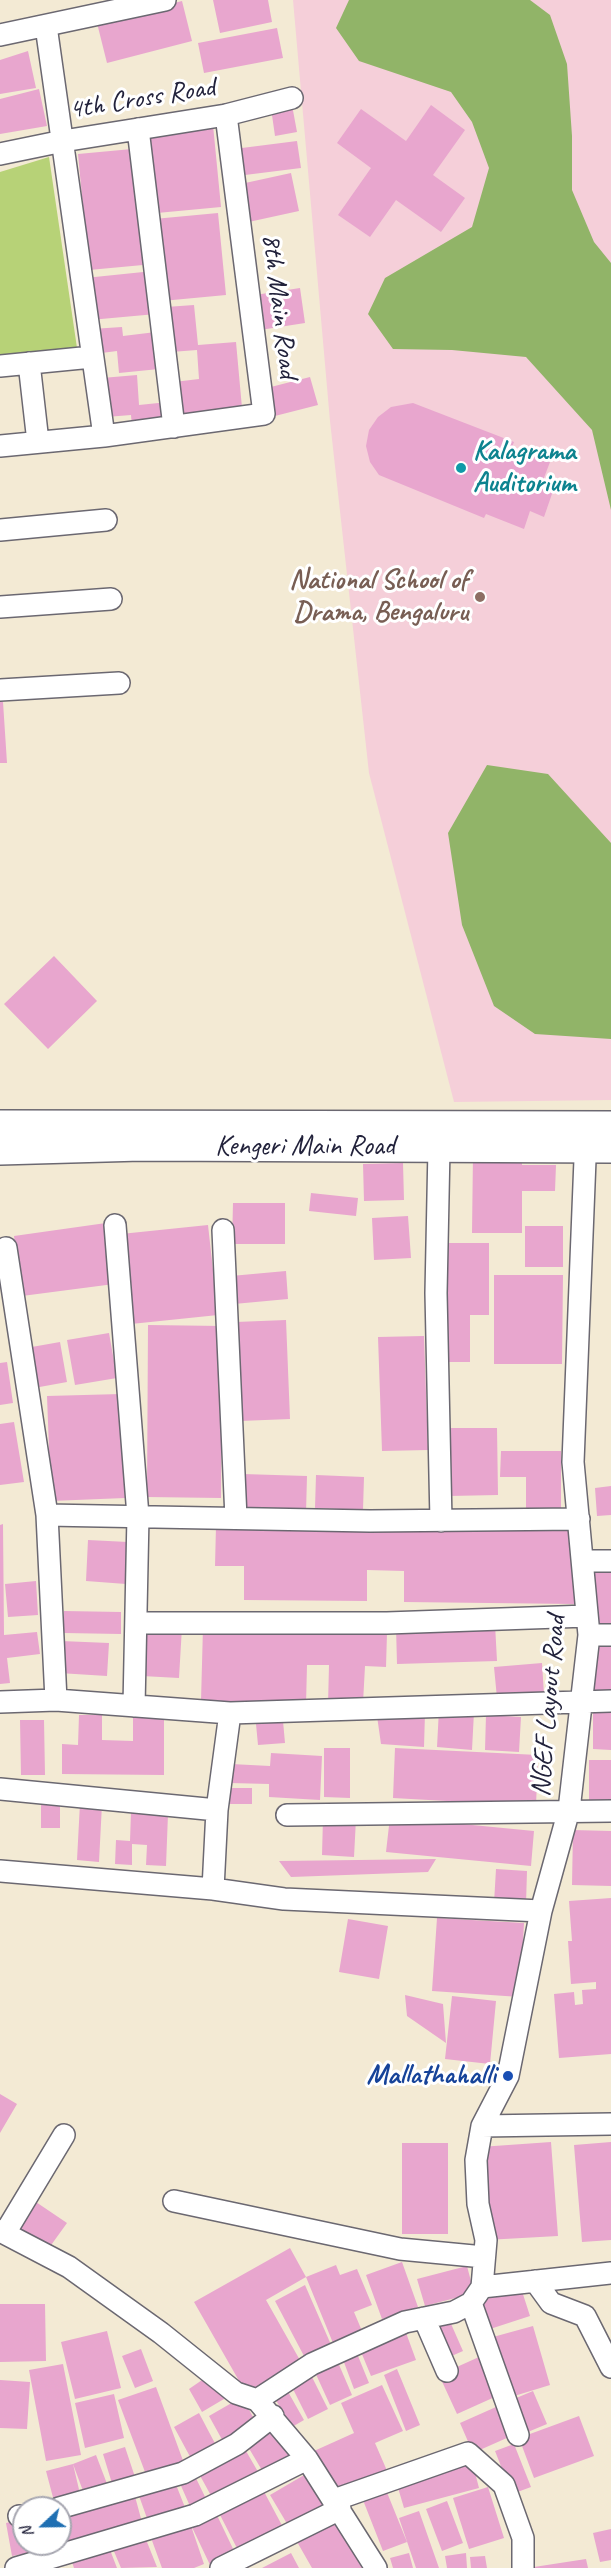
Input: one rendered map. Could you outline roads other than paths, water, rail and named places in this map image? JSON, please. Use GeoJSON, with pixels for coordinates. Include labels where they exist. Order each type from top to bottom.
{"type":"FeatureCollection","features":[{"type":"Feature","properties":{"kind":"main road","name":"Kengeri Main Road"},"geometry":{"type":"LineString","coordinates":[[0,1124],[598,1137]]}},
{"type":"Feature","properties":{"kind":"main road","name":"Kengeri Main Road"},"geometry":{"type":"LineString","coordinates":[[0,1151],[141,1147],[439,1148],[598,1137]]}},
{"type":"Feature","properties":{"kind":"street"},"geometry":{"type":"LineString","coordinates":[[0,35],[165,0]]}},
{"type":"Feature","properties":{"kind":"street"},"geometry":{"type":"LineString","coordinates":[[46,26],[104,436]]}},
{"type":"Feature","properties":{"kind":"street","name":"4th Cross Road"},"geometry":{"type":"LineString","coordinates":[[0,154],[63,141],[226,115],[292,98]]}},
{"type":"Feature","properties":{"kind":"street","name":"8th Main Road"},"geometry":{"type":"LineString","coordinates":[[174,427],[264,414],[226,115]]}},
{"type":"Feature","properties":{"kind":"street"},"geometry":{"type":"LineString","coordinates":[[0,446],[174,427],[138,129]]}},
{"type":"Feature","properties":{"kind":"street"},"geometry":{"type":"LineString","coordinates":[[0,366],[92,357]]}},
{"type":"Feature","properties":{"kind":"street"},"geometry":{"type":"LineString","coordinates":[[29,363],[38,442]]}},
{"type":"Feature","properties":{"kind":"street"},"geometry":{"type":"LineString","coordinates":[[0,530],[106,520]]}},
{"type":"Feature","properties":{"kind":"street"},"geometry":{"type":"LineString","coordinates":[[0,607],[111,599]]}},
{"type":"Feature","properties":{"kind":"street"},"geometry":{"type":"LineString","coordinates":[[0,690],[119,682]]}},
{"type":"Feature","properties":{"kind":"street","name":"NGEF Layout Road"},"geometry":{"type":"LineString","coordinates":[[477,2295],[486,2240],[478,2204],[476,2160],[482,2126],[508,2076],[541,1911],[569,1810],[581,1700],[588,1625],[573,1461],[598,1137]]}},
{"type":"Feature","properties":{"kind":"street"},"geometry":{"type":"LineString","coordinates":[[439,1148],[436,1293],[441,1521]]}},
{"type":"Feature","properties":{"kind":"street"},"geometry":{"type":"LineString","coordinates":[[115,1225],[138,1516],[134,1706]]}},
{"type":"Feature","properties":{"kind":"street"},"geometry":{"type":"LineString","coordinates":[[223,1230],[236,1518]]}},
{"type":"Feature","properties":{"kind":"street"},"geometry":{"type":"LineString","coordinates":[[6,1248],[47,1515],[56,1700]]}},
{"type":"Feature","properties":{"kind":"street"},"geometry":{"type":"LineString","coordinates":[[47,1515],[441,1521],[579,1518]]}},
{"type":"Feature","properties":{"kind":"street"},"geometry":{"type":"LineString","coordinates":[[583,1561],[611,1562]]}},
{"type":"Feature","properties":{"kind":"street"},"geometry":{"type":"LineString","coordinates":[[136,1623],[588,1625],[611,1635]]}},
{"type":"Feature","properties":{"kind":"street"},"geometry":{"type":"LineString","coordinates":[[0,1702],[56,1700],[230,1713],[581,1700],[611,1701]]}},
{"type":"Feature","properties":{"kind":"street"},"geometry":{"type":"LineString","coordinates":[[213,1889],[218,1810],[230,1713]]}},
{"type":"Feature","properties":{"kind":"street"},"geometry":{"type":"LineString","coordinates":[[0,1790],[218,1810]]}},
{"type":"Feature","properties":{"kind":"street"},"geometry":{"type":"LineString","coordinates":[[286,1815],[611,1811]]}},
{"type":"Feature","properties":{"kind":"street"},"geometry":{"type":"LineString","coordinates":[[0,1871],[213,1889],[284,1899],[541,1911]]}},
{"type":"Feature","properties":{"kind":"street"},"geometry":{"type":"LineString","coordinates":[[482,2126],[611,2124]]}},
{"type":"Feature","properties":{"kind":"street"},"geometry":{"type":"LineString","coordinates":[[64,2135],[2,2232],[69,2267],[161,2333],[236,2393],[257,2400],[273,2416],[307,2459],[376,2568]]}},
{"type":"Feature","properties":{"kind":"street"},"geometry":{"type":"LineString","coordinates":[[174,2201],[400,2249],[484,2257]]}},
{"type":"Feature","properties":{"kind":"street"},"geometry":{"type":"LineString","coordinates":[[257,2400],[312,2364],[405,2322],[454,2312],[477,2295],[536,2281],[611,2272]]}},
{"type":"Feature","properties":{"kind":"street"},"geometry":{"type":"LineString","coordinates":[[536,2281],[551,2303],[585,2316],[611,2367]]}},
{"type":"Feature","properties":{"kind":"street"},"geometry":{"type":"LineString","coordinates":[[477,2295],[518,2435]]}},
{"type":"Feature","properties":{"kind":"street"},"geometry":{"type":"LineString","coordinates":[[424,2318],[447,2371]]}},
{"type":"Feature","properties":{"kind":"street"},"geometry":{"type":"LineString","coordinates":[[72,2504],[183,2473],[237,2444],[273,2416]]}},
{"type":"Feature","properties":{"kind":"street"},"geometry":{"type":"LineString","coordinates":[[221,2568],[337,2504],[468,2453],[504,2485],[523,2538],[523,2568]]}},
{"type":"Feature","properties":{"kind":"street"},"geometry":{"type":"LineString","coordinates":[[16,2568],[195,2515],[307,2459]]}},
{"type":"Feature","properties":{"kind":"place","name":"Kalagrama Auditorium"},"geometry":{"type":"Point","coordinates":[461,468]}},
{"type":"Feature","properties":{"kind":"place","name":"National School of Drama, Bengaluru"},"geometry":{"type":"Point","coordinates":[480,597]}},
{"type":"Feature","properties":{"kind":"place","name":"Mallathahalli"},"geometry":{"type":"Point","coordinates":[508,2076]}}]}
